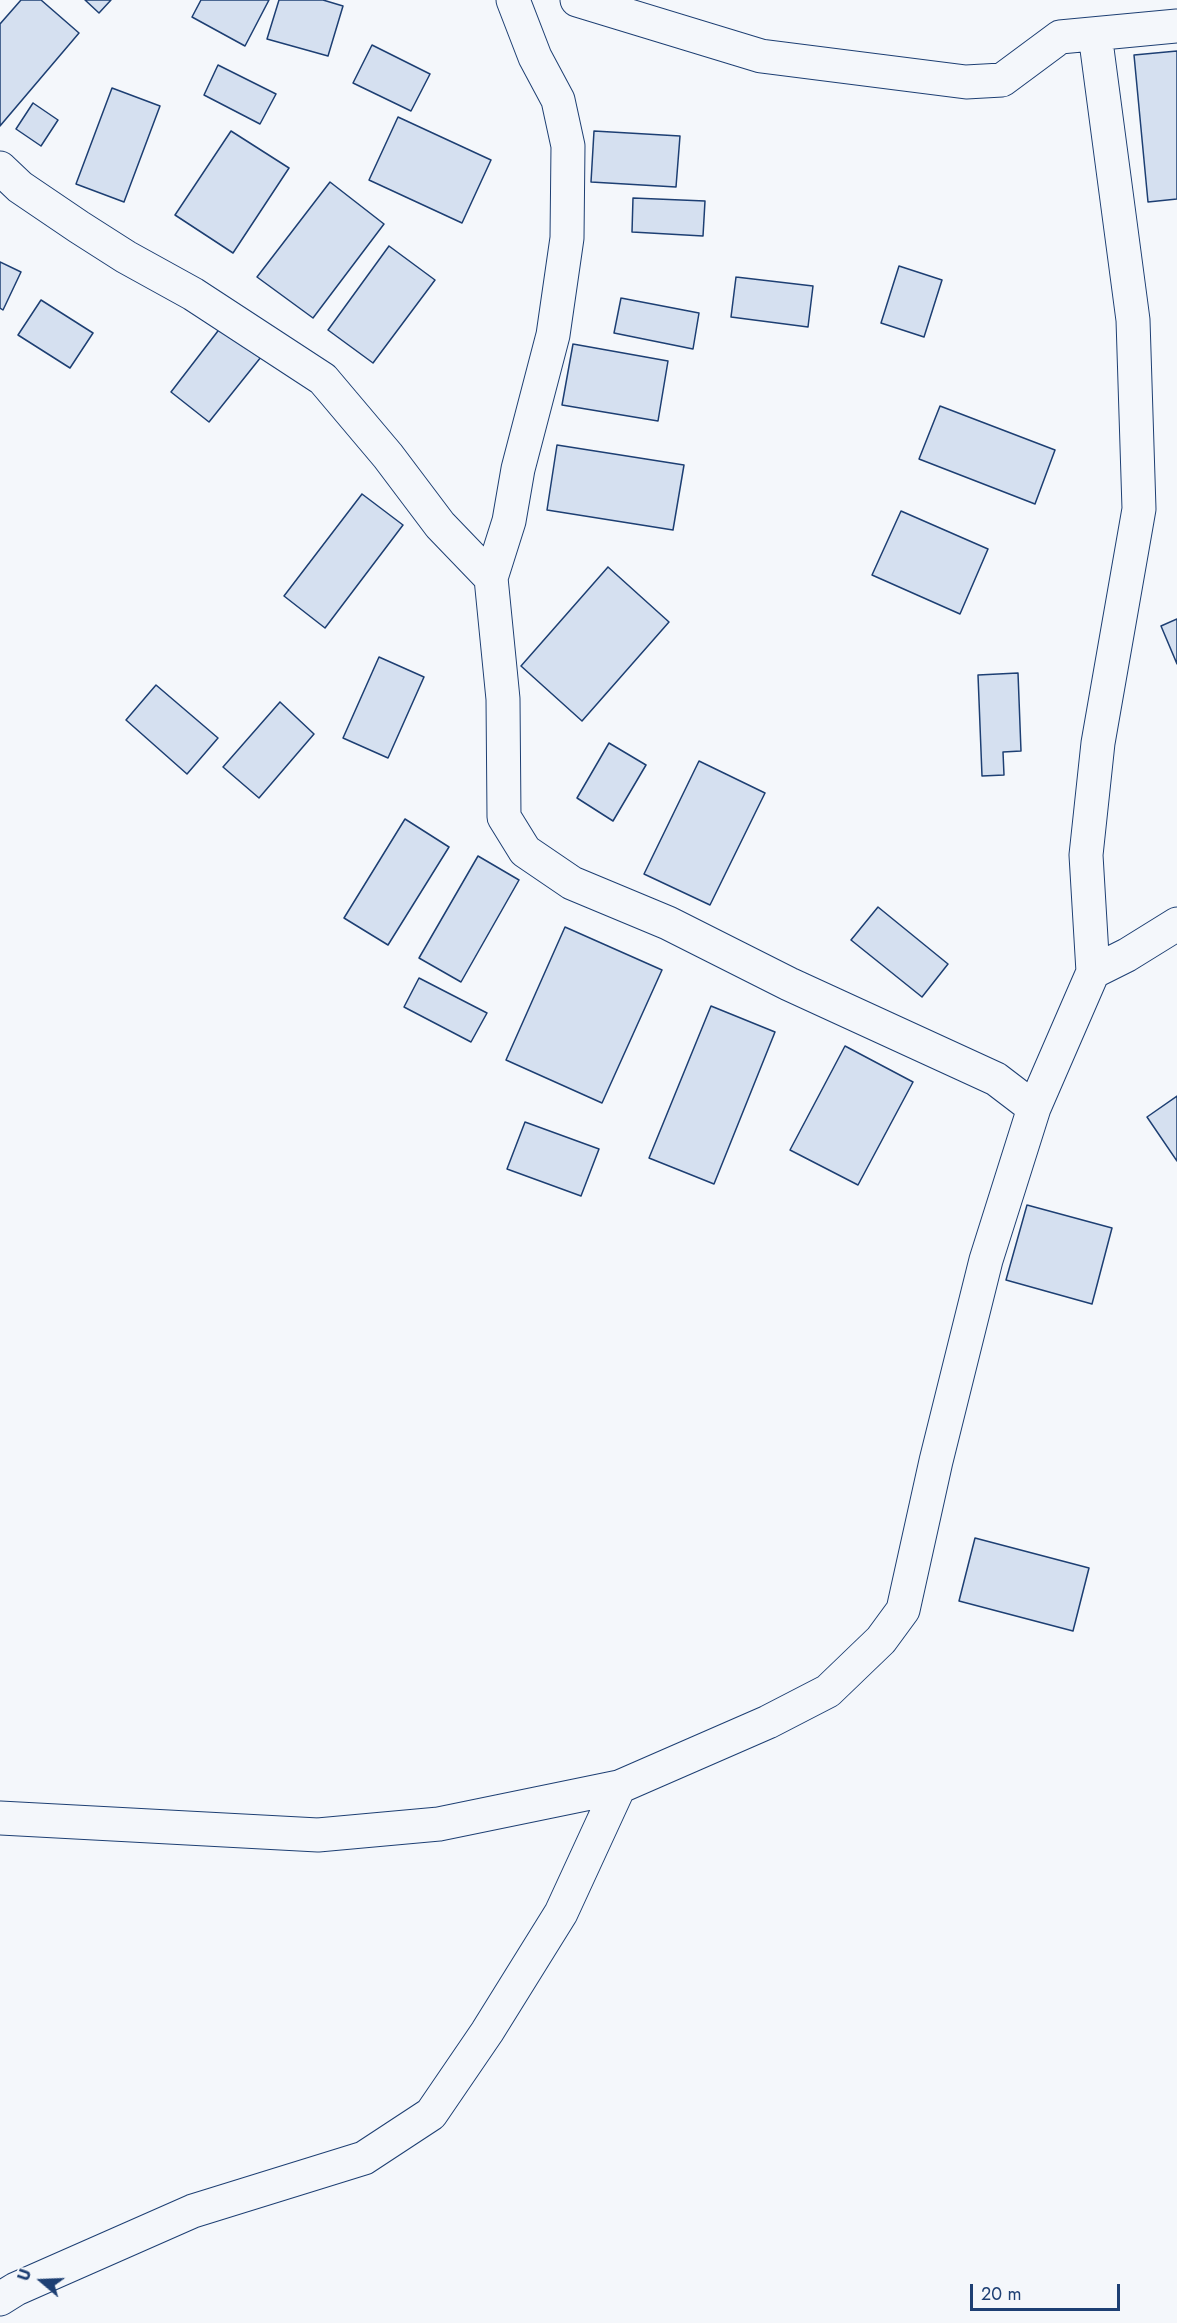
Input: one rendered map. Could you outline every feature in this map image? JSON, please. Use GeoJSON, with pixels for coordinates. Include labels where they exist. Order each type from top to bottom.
{"type":"FeatureCollection","features":[{"type":"Feature","properties":{"kind":"street"},"geometry":{"type":"LineString","coordinates":[[513,0],[535,57],[558,100],[566,135],[568,146],[567,238],[553,335],[518,469],[509,521],[491,578],[503,699],[504,817],[525,851],[572,883],[668,923],[789,984],[996,1079],[1034,1108]]}},
{"type":"Feature","properties":{"kind":"street"},"geometry":{"type":"LineString","coordinates":[[577,0],[761,56],[966,82],[1002,80],[1060,37],[1177,26]]}},
{"type":"Feature","properties":{"kind":"street"},"geometry":{"type":"LineString","coordinates":[[0,1818],[318,1835],[439,1824],[619,1787],[768,1722],[828,1691],[881,1641],[903,1610],[938,1450],[986,1260],[1034,1108],[1093,972],[1086,855],[1098,743],[1139,509],[1133,320],[1095,34]]}},
{"type":"Feature","properties":{"kind":"street"},"geometry":{"type":"LineString","coordinates":[[0,168],[20,187],[89,233],[202,300],[323,379],[388,456],[440,525],[491,578]]}},
{"type":"Feature","properties":{"kind":"street"},"geometry":{"type":"LineString","coordinates":[[1093,972],[1127,955],[1177,924]]}},
{"type":"Feature","properties":{"kind":"street"},"geometry":{"type":"LineString","coordinates":[[0,2299],[16,2289],[193,2211],[364,2158],[431,2114],[487,2032],[561,1913],[619,1787]]}},
{"type":"Feature","properties":{"kind":"building"},"geometry":{"type":"Polygon","coordinates":[[[21,0],[41,0],[79,33],[0,126],[0,24],[21,0]]]}},
{"type":"Feature","properties":{"kind":"building"},"geometry":{"type":"Polygon","coordinates":[[[85,0],[111,0],[99,13],[85,0]]]}},
{"type":"Feature","properties":{"kind":"building"},"geometry":{"type":"Polygon","coordinates":[[[201,0],[269,0],[245,46],[192,17],[201,0]]]}},
{"type":"Feature","properties":{"kind":"building"},"geometry":{"type":"Polygon","coordinates":[[[279,0],[323,0],[343,6],[328,56],[267,39],[279,0]]]}},
{"type":"Feature","properties":{"kind":"building"},"geometry":{"type":"Polygon","coordinates":[[[372,45],[430,74],[411,111],[353,83],[372,45]]]}},
{"type":"Feature","properties":{"kind":"building"},"geometry":{"type":"Polygon","coordinates":[[[1177,51],[1177,199],[1148,202],[1134,55],[1177,51]]]}},
{"type":"Feature","properties":{"kind":"building"},"geometry":{"type":"Polygon","coordinates":[[[218,65],[276,94],[260,124],[204,95],[218,65]]]}},
{"type":"Feature","properties":{"kind":"building"},"geometry":{"type":"Polygon","coordinates":[[[112,88],[160,106],[124,202],[76,184],[112,88]]]}},
{"type":"Feature","properties":{"kind":"building"},"geometry":{"type":"Polygon","coordinates":[[[33,103],[58,120],[41,146],[16,129],[33,103]]]}},
{"type":"Feature","properties":{"kind":"building"},"geometry":{"type":"Polygon","coordinates":[[[398,117],[491,160],[462,223],[369,180],[398,117]]]}},
{"type":"Feature","properties":{"kind":"building"},"geometry":{"type":"Polygon","coordinates":[[[231,131],[289,168],[233,253],[175,215],[231,131]]]}},
{"type":"Feature","properties":{"kind":"building"},"geometry":{"type":"Polygon","coordinates":[[[594,131],[680,136],[676,187],[591,182],[594,131]]]}},
{"type":"Feature","properties":{"kind":"building"},"geometry":{"type":"Polygon","coordinates":[[[330,182],[384,224],[313,318],[257,277],[330,182]]]}},
{"type":"Feature","properties":{"kind":"building"},"geometry":{"type":"Polygon","coordinates":[[[633,198],[705,201],[703,236],[632,232],[633,198]]]}},
{"type":"Feature","properties":{"kind":"building"},"geometry":{"type":"Polygon","coordinates":[[[389,246],[435,280],[373,363],[328,330],[389,246]]]}},
{"type":"Feature","properties":{"kind":"building"},"geometry":{"type":"Polygon","coordinates":[[[0,262],[21,272],[3,310],[0,308],[0,262]]]}},
{"type":"Feature","properties":{"kind":"building"},"geometry":{"type":"Polygon","coordinates":[[[899,266],[942,280],[924,337],[881,323],[899,266]]]}},
{"type":"Feature","properties":{"kind":"building"},"geometry":{"type":"Polygon","coordinates":[[[736,277],[813,286],[808,327],[731,317],[736,277]]]}},
{"type":"Feature","properties":{"kind":"building"},"geometry":{"type":"Polygon","coordinates":[[[621,298],[699,313],[693,349],[614,333],[621,298]]]}},
{"type":"Feature","properties":{"kind":"building"},"geometry":{"type":"Polygon","coordinates":[[[41,300],[93,333],[70,368],[18,335],[41,300]]]}},
{"type":"Feature","properties":{"kind":"building"},"geometry":{"type":"Polygon","coordinates":[[[221,327],[261,357],[209,422],[171,392],[221,327]]]}},
{"type":"Feature","properties":{"kind":"building"},"geometry":{"type":"Polygon","coordinates":[[[573,344],[668,361],[658,421],[562,405],[573,344]]]}},
{"type":"Feature","properties":{"kind":"building"},"geometry":{"type":"Polygon","coordinates":[[[940,406],[1055,450],[1035,504],[919,459],[940,406]]]}},
{"type":"Feature","properties":{"kind":"building"},"geometry":{"type":"Polygon","coordinates":[[[557,445],[684,465],[673,530],[547,510],[557,445]]]}},
{"type":"Feature","properties":{"kind":"building"},"geometry":{"type":"Polygon","coordinates":[[[362,494],[403,525],[325,628],[284,596],[362,494]]]}},
{"type":"Feature","properties":{"kind":"building"},"geometry":{"type":"Polygon","coordinates":[[[901,511],[988,549],[960,614],[872,575],[901,511]]]}},
{"type":"Feature","properties":{"kind":"building"},"geometry":{"type":"Polygon","coordinates":[[[608,567],[669,622],[582,721],[521,666],[608,567]]]}},
{"type":"Feature","properties":{"kind":"building"},"geometry":{"type":"Polygon","coordinates":[[[1177,619],[1177,664],[1161,626],[1177,619]]]}},
{"type":"Feature","properties":{"kind":"building"},"geometry":{"type":"Polygon","coordinates":[[[379,657],[424,677],[388,758],[343,738],[379,657]]]}},
{"type":"Feature","properties":{"kind":"building"},"geometry":{"type":"Polygon","coordinates":[[[1018,673],[1021,751],[1003,752],[1004,775],[982,776],[978,675],[1018,673]]]}},
{"type":"Feature","properties":{"kind":"building"},"geometry":{"type":"Polygon","coordinates":[[[156,685],[218,738],[187,774],[126,720],[156,685]]]}},
{"type":"Feature","properties":{"kind":"building"},"geometry":{"type":"Polygon","coordinates":[[[280,702],[314,734],[259,798],[223,767],[280,702]]]}},
{"type":"Feature","properties":{"kind":"building"},"geometry":{"type":"Polygon","coordinates":[[[609,743],[646,765],[613,821],[577,798],[609,743]]]}},
{"type":"Feature","properties":{"kind":"building"},"geometry":{"type":"Polygon","coordinates":[[[699,761],[765,793],[710,905],[644,874],[699,761]]]}},
{"type":"Feature","properties":{"kind":"building"},"geometry":{"type":"Polygon","coordinates":[[[405,819],[449,847],[388,945],[344,918],[405,819]]]}},
{"type":"Feature","properties":{"kind":"building"},"geometry":{"type":"Polygon","coordinates":[[[478,856],[519,880],[461,982],[419,958],[478,856]]]}},
{"type":"Feature","properties":{"kind":"building"},"geometry":{"type":"Polygon","coordinates":[[[878,907],[948,964],[922,997],[851,940],[878,907]]]}},
{"type":"Feature","properties":{"kind":"building"},"geometry":{"type":"Polygon","coordinates":[[[565,927],[662,970],[602,1103],[506,1060],[565,927]]]}},
{"type":"Feature","properties":{"kind":"building"},"geometry":{"type":"Polygon","coordinates":[[[419,978],[487,1013],[471,1042],[404,1007],[419,978]]]}},
{"type":"Feature","properties":{"kind":"building"},"geometry":{"type":"Polygon","coordinates":[[[711,1006],[775,1032],[714,1184],[649,1158],[711,1006]]]}},
{"type":"Feature","properties":{"kind":"building"},"geometry":{"type":"Polygon","coordinates":[[[845,1046],[913,1082],[858,1185],[790,1150],[845,1046]]]}},
{"type":"Feature","properties":{"kind":"building"},"geometry":{"type":"Polygon","coordinates":[[[1177,1096],[1177,1161],[1147,1117],[1177,1096]]]}},
{"type":"Feature","properties":{"kind":"building"},"geometry":{"type":"Polygon","coordinates":[[[525,1122],[599,1149],[581,1196],[507,1169],[525,1122]]]}},
{"type":"Feature","properties":{"kind":"building"},"geometry":{"type":"Polygon","coordinates":[[[1027,1205],[1112,1228],[1092,1304],[1006,1280],[1027,1205]]]}},
{"type":"Feature","properties":{"kind":"building"},"geometry":{"type":"Polygon","coordinates":[[[975,1538],[1089,1568],[1073,1631],[959,1601],[975,1538]]]}}]}
